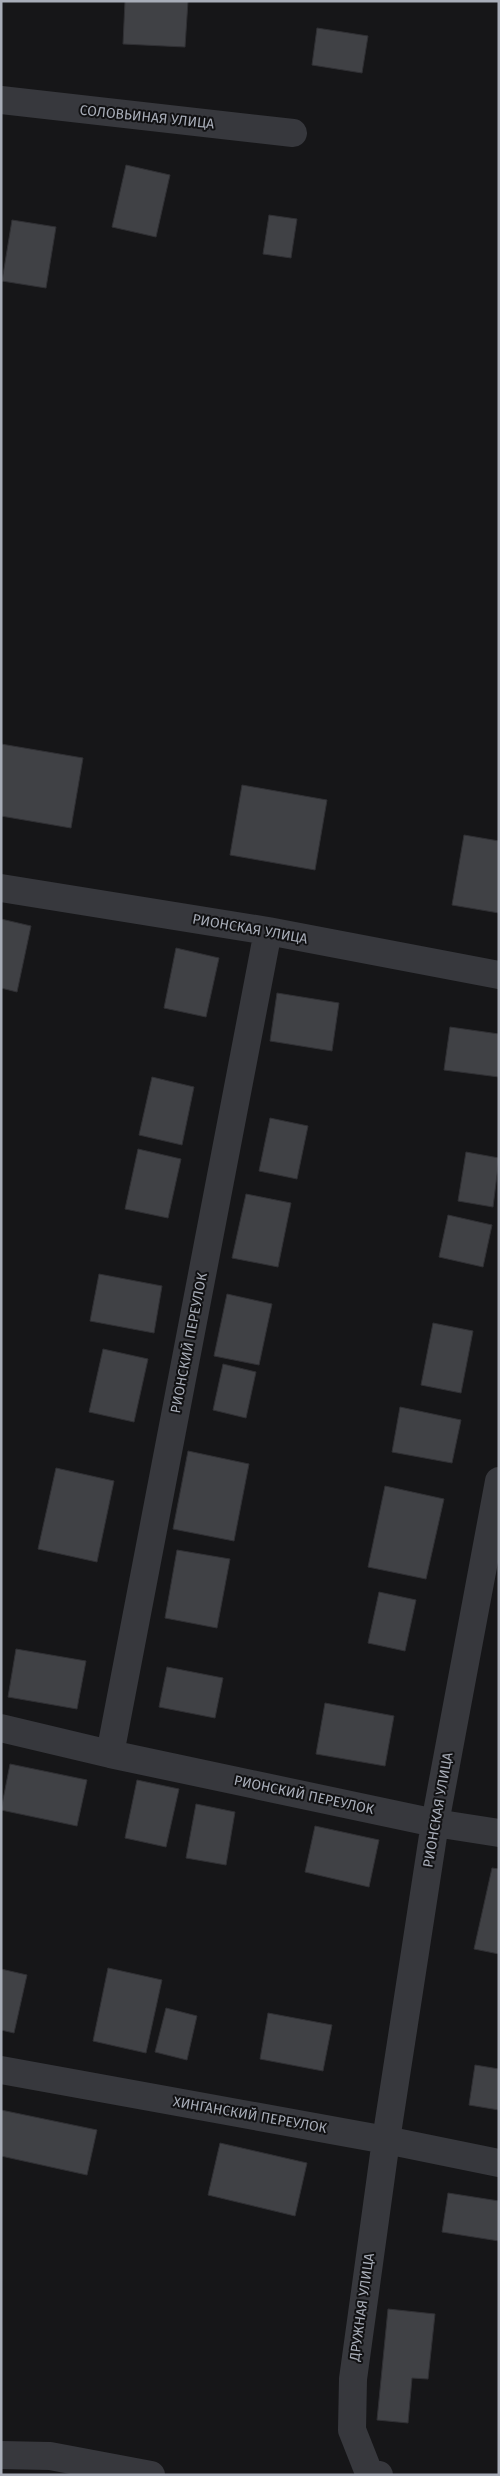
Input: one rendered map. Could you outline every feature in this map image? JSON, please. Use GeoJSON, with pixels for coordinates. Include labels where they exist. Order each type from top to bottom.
{"type":"FeatureCollection","features":[{"type":"Feature","properties":{"kind":"street","name":"СОЛОВЬИНАЯ УЛИЦА"},"geometry":{"type":"LineString","coordinates":[[1,100],[293,133]]}},
{"type":"Feature","properties":{"kind":"street","name":"РИОНСКАЯ УЛИЦА"},"geometry":{"type":"LineString","coordinates":[[1,888],[268,931],[499,975]]}},
{"type":"Feature","properties":{"kind":"street","name":"РИОНСКИЙ ПЕРЕУЛОК"},"geometry":{"type":"LineString","coordinates":[[110,1754],[268,931]]}},
{"type":"Feature","properties":{"kind":"street","name":"РИОНСКАЯ УЛИЦА"},"geometry":{"type":"LineString","coordinates":[[386,2140],[435,1823],[499,1481]]}},
{"type":"Feature","properties":{"kind":"street","name":"РИОНСКИЙ ПЕРЕУЛОК"},"geometry":{"type":"LineString","coordinates":[[1,1728],[110,1754],[435,1823],[499,1832]]}},
{"type":"Feature","properties":{"kind":"street","name":"ХИНГАНСКИЙ ПЕРЕУЛОК"},"geometry":{"type":"LineString","coordinates":[[1,2070],[386,2140],[499,2163]]}},
{"type":"Feature","properties":{"kind":"street","name":"ДРУЖНАЯ УЛИЦА"},"geometry":{"type":"LineString","coordinates":[[371,2474],[352,2430],[353,2378],[386,2140]]}},
{"type":"Feature","properties":{"kind":"street"},"geometry":{"type":"LineString","coordinates":[[1,2455],[50,2456],[151,2475]]}},
{"type":"Feature","properties":{"kind":"building"},"geometry":{"type":"Polygon","coordinates":[[[125,1],[188,1],[185,47],[123,44],[125,1]]]}},
{"type":"Feature","properties":{"kind":"building"},"geometry":{"type":"Polygon","coordinates":[[[317,28],[368,36],[362,73],[312,65],[317,28]]]}},
{"type":"Feature","properties":{"kind":"building"},"geometry":{"type":"Polygon","coordinates":[[[126,165],[170,175],[156,237],[112,227],[126,165]]]}},
{"type":"Feature","properties":{"kind":"building"},"geometry":{"type":"Polygon","coordinates":[[[269,215],[297,219],[291,258],[263,254],[269,215]]]}},
{"type":"Feature","properties":{"kind":"building"},"geometry":{"type":"Polygon","coordinates":[[[12,220],[56,227],[46,288],[2,281],[12,220]]]}},
{"type":"Feature","properties":{"kind":"building"},"geometry":{"type":"Polygon","coordinates":[[[1,744],[83,758],[71,828],[1,816],[1,744]]]}},
{"type":"Feature","properties":{"kind":"building"},"geometry":{"type":"Polygon","coordinates":[[[242,785],[327,800],[315,870],[230,855],[242,785]]]}},
{"type":"Feature","properties":{"kind":"building"},"geometry":{"type":"Polygon","coordinates":[[[464,835],[499,841],[499,913],[452,905],[464,835]]]}},
{"type":"Feature","properties":{"kind":"building"},"geometry":{"type":"Polygon","coordinates":[[[1,919],[31,926],[17,992],[1,988],[1,919]]]}},
{"type":"Feature","properties":{"kind":"building"},"geometry":{"type":"Polygon","coordinates":[[[176,948],[219,958],[206,1017],[164,1008],[176,948]]]}},
{"type":"Feature","properties":{"kind":"building"},"geometry":{"type":"Polygon","coordinates":[[[277,993],[339,1003],[332,1051],[270,1041],[277,993]]]}},
{"type":"Feature","properties":{"kind":"building"},"geometry":{"type":"Polygon","coordinates":[[[450,1027],[499,1034],[499,1077],[444,1070],[450,1027]]]}},
{"type":"Feature","properties":{"kind":"building"},"geometry":{"type":"Polygon","coordinates":[[[152,1077],[194,1087],[182,1145],[139,1135],[152,1077]]]}},
{"type":"Feature","properties":{"kind":"building"},"geometry":{"type":"Polygon","coordinates":[[[270,1118],[308,1126],[297,1179],[259,1171],[270,1118]]]}},
{"type":"Feature","properties":{"kind":"building"},"geometry":{"type":"Polygon","coordinates":[[[138,1149],[181,1159],[168,1218],[125,1209],[138,1149]]]}},
{"type":"Feature","properties":{"kind":"building"},"geometry":{"type":"Polygon","coordinates":[[[466,1152],[499,1158],[493,1207],[458,1201],[466,1152]]]}},
{"type":"Feature","properties":{"kind":"building"},"geometry":{"type":"Polygon","coordinates":[[[246,1194],[291,1203],[278,1267],[232,1258],[246,1194]]]}},
{"type":"Feature","properties":{"kind":"building"},"geometry":{"type":"Polygon","coordinates":[[[448,1215],[492,1225],[483,1267],[439,1257],[448,1215]]]}},
{"type":"Feature","properties":{"kind":"building"},"geometry":{"type":"Polygon","coordinates":[[[99,1274],[162,1286],[154,1333],[90,1321],[99,1274]]]}},
{"type":"Feature","properties":{"kind":"building"},"geometry":{"type":"Polygon","coordinates":[[[227,1294],[272,1304],[259,1365],[214,1356],[227,1294]]]}},
{"type":"Feature","properties":{"kind":"building"},"geometry":{"type":"Polygon","coordinates":[[[433,1323],[473,1331],[461,1393],[421,1385],[433,1323]]]}},
{"type":"Feature","properties":{"kind":"building"},"geometry":{"type":"Polygon","coordinates":[[[103,1349],[148,1359],[134,1422],[89,1412],[103,1349]]]}},
{"type":"Feature","properties":{"kind":"building"},"geometry":{"type":"Polygon","coordinates":[[[223,1364],[256,1372],[246,1418],[213,1410],[223,1364]]]}},
{"type":"Feature","properties":{"kind":"building"},"geometry":{"type":"Polygon","coordinates":[[[400,1407],[461,1420],[452,1463],[392,1452],[400,1407]]]}},
{"type":"Feature","properties":{"kind":"building"},"geometry":{"type":"Polygon","coordinates":[[[188,1451],[249,1464],[234,1541],[173,1529],[188,1451]]]}},
{"type":"Feature","properties":{"kind":"building"},"geometry":{"type":"Polygon","coordinates":[[[56,1468],[114,1481],[97,1562],[38,1549],[56,1468]]]}},
{"type":"Feature","properties":{"kind":"building"},"geometry":{"type":"Polygon","coordinates":[[[385,1486],[444,1499],[426,1579],[368,1567],[385,1486]]]}},
{"type":"Feature","properties":{"kind":"building"},"geometry":{"type":"Polygon","coordinates":[[[177,1550],[230,1559],[217,1628],[165,1618],[177,1550]]]}},
{"type":"Feature","properties":{"kind":"building"},"geometry":{"type":"Polygon","coordinates":[[[379,1592],[416,1600],[405,1651],[368,1643],[379,1592]]]}},
{"type":"Feature","properties":{"kind":"building"},"geometry":{"type":"Polygon","coordinates":[[[16,1649],[86,1661],[77,1709],[8,1697],[16,1649]]]}},
{"type":"Feature","properties":{"kind":"building"},"geometry":{"type":"Polygon","coordinates":[[[167,1667],[223,1678],[215,1718],[159,1707],[167,1667]]]}},
{"type":"Feature","properties":{"kind":"building"},"geometry":{"type":"Polygon","coordinates":[[[325,1703],[394,1716],[385,1766],[316,1754],[325,1703]]]}},
{"type":"Feature","properties":{"kind":"building"},"geometry":{"type":"Polygon","coordinates":[[[10,1764],[87,1780],[77,1826],[1,1810],[10,1764]]]}},
{"type":"Feature","properties":{"kind":"building"},"geometry":{"type":"Polygon","coordinates":[[[137,1780],[179,1789],[166,1847],[125,1838],[137,1780]]]}},
{"type":"Feature","properties":{"kind":"building"},"geometry":{"type":"Polygon","coordinates":[[[196,1804],[235,1812],[226,1865],[186,1858],[196,1804]]]}},
{"type":"Feature","properties":{"kind":"building"},"geometry":{"type":"Polygon","coordinates":[[[315,1826],[379,1840],[369,1887],[305,1872],[315,1826]]]}},
{"type":"Feature","properties":{"kind":"building"},"geometry":{"type":"Polygon","coordinates":[[[492,1868],[499,1869],[499,1954],[474,1949],[492,1868]]]}},
{"type":"Feature","properties":{"kind":"building"},"geometry":{"type":"Polygon","coordinates":[[[108,1968],[162,1980],[146,2053],[93,2041],[108,1968]]]}},
{"type":"Feature","properties":{"kind":"building"},"geometry":{"type":"Polygon","coordinates":[[[1,1969],[27,1975],[14,2033],[1,2030],[1,1969]]]}},
{"type":"Feature","properties":{"kind":"building"},"geometry":{"type":"Polygon","coordinates":[[[166,2008],[197,2016],[187,2060],[155,2052],[166,2008]]]}},
{"type":"Feature","properties":{"kind":"building"},"geometry":{"type":"Polygon","coordinates":[[[268,2013],[332,2025],[323,2071],[260,2059],[268,2013]]]}},
{"type":"Feature","properties":{"kind":"building"},"geometry":{"type":"Polygon","coordinates":[[[475,2065],[499,2069],[499,2110],[469,2105],[475,2065]]]}},
{"type":"Feature","properties":{"kind":"building"},"geometry":{"type":"Polygon","coordinates":[[[1,2110],[97,2130],[87,2175],[1,2156],[1,2110]]]}},
{"type":"Feature","properties":{"kind":"building"},"geometry":{"type":"Polygon","coordinates":[[[220,2143],[307,2163],[295,2216],[208,2195],[220,2143]]]}},
{"type":"Feature","properties":{"kind":"building"},"geometry":{"type":"Polygon","coordinates":[[[448,2193],[499,2201],[499,2241],[442,2232],[448,2193]]]}},
{"type":"Feature","properties":{"kind":"building"},"geometry":{"type":"Polygon","coordinates":[[[388,2309],[435,2314],[428,2379],[412,2378],[408,2423],[377,2420],[388,2309]]]}}]}
